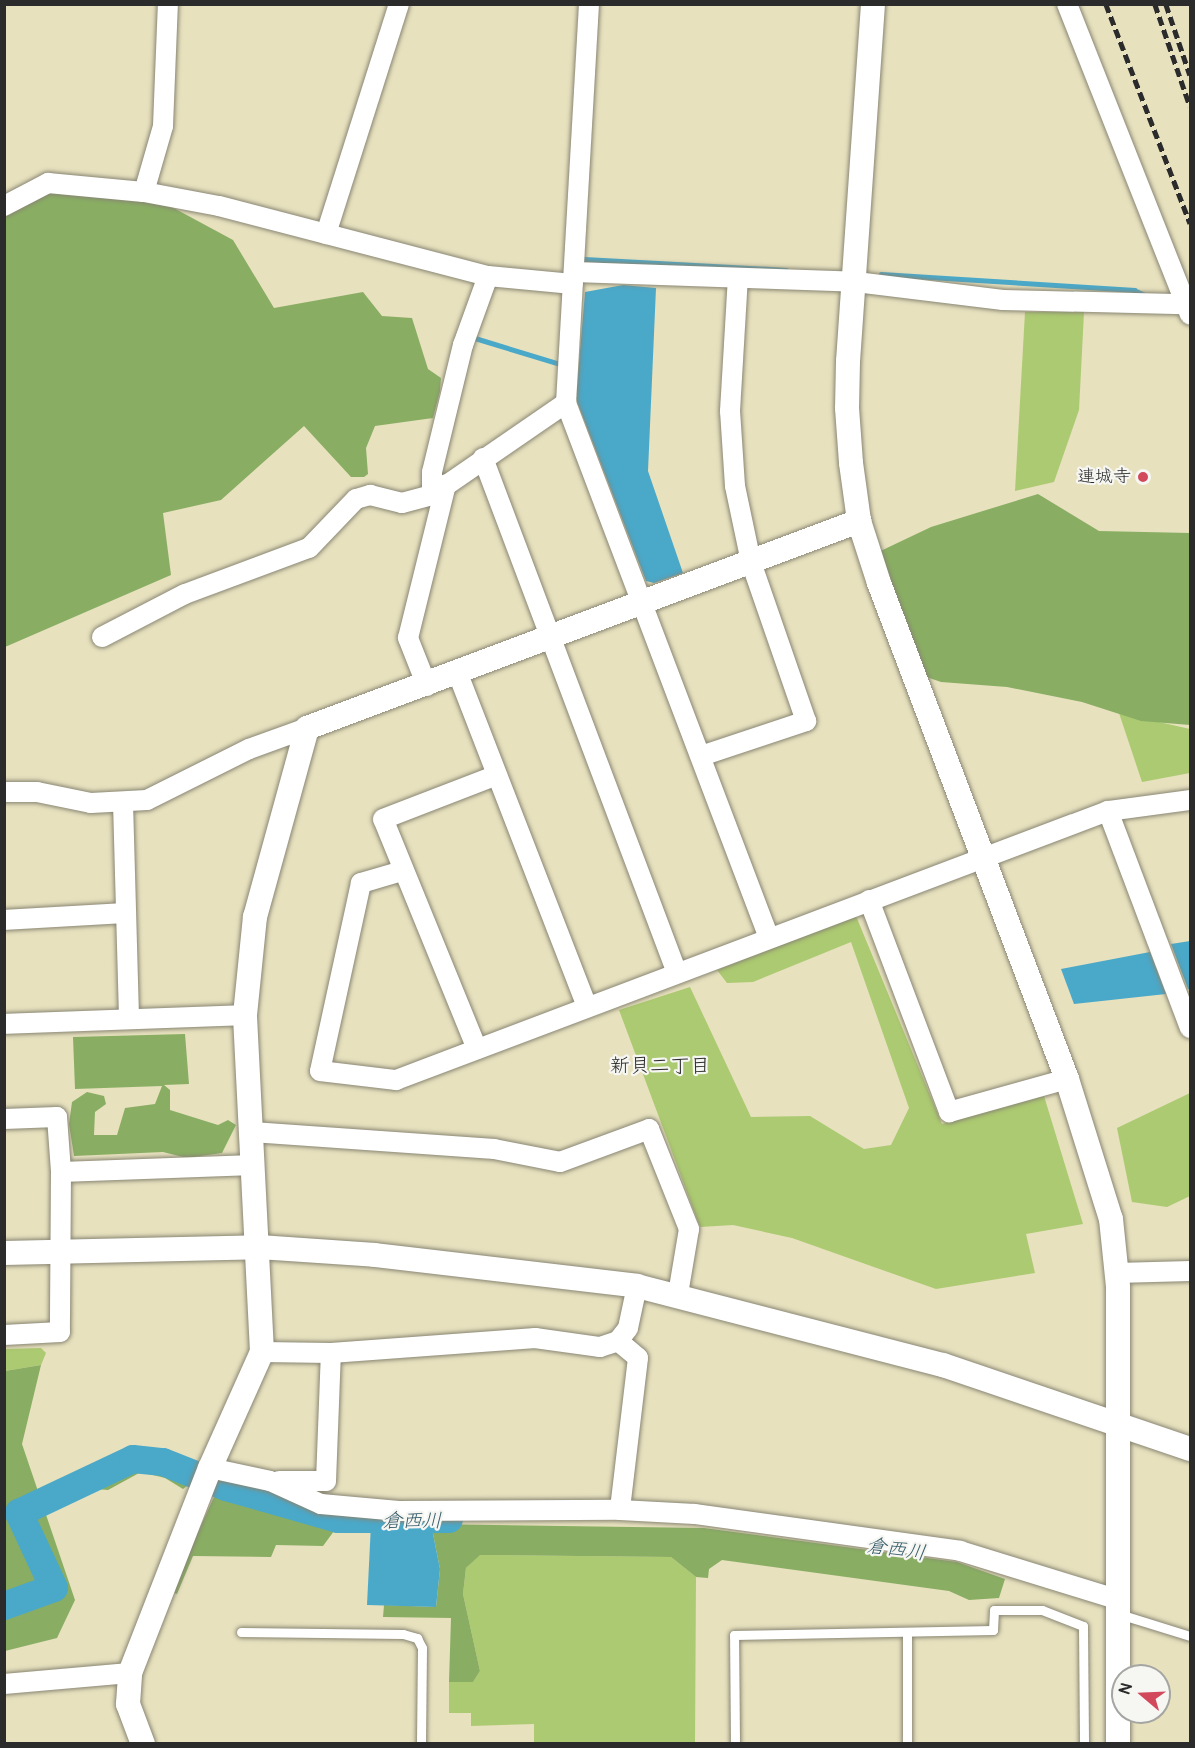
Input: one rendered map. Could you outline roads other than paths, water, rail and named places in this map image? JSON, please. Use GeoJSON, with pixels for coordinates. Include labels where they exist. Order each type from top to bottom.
{"type":"FeatureCollection","features":[{"type":"Feature","properties":{"kind":"street"},"geometry":{"type":"LineString","coordinates":[[144,192],[163,126],[168,4]]}},
{"type":"Feature","properties":{"kind":"street"},"geometry":{"type":"LineString","coordinates":[[326,234],[399,4]]}},
{"type":"Feature","properties":{"kind":"street"},"geometry":{"type":"LineString","coordinates":[[589,4],[566,403],[645,603],[769,938]]}},
{"type":"Feature","properties":{"kind":"street"},"geometry":{"type":"LineString","coordinates":[[873,4],[847,408],[859,521],[879,584],[1067,1079],[1101,1178],[1117,1273],[1120,1428],[1118,1743]]}},
{"type":"Feature","properties":{"kind":"street"},"geometry":{"type":"LineString","coordinates":[[4,206],[48,183],[144,192],[219,206],[488,276],[738,278],[856,282],[1003,300],[1188,310],[1067,4]]}},
{"type":"Feature","properties":{"kind":"street"},"geometry":{"type":"LineString","coordinates":[[427,686],[408,638],[439,490],[432,472],[463,345],[488,276]]}},
{"type":"Feature","properties":{"kind":"street"},"geometry":{"type":"LineString","coordinates":[[701,756],[806,720],[751,562],[735,486],[730,411],[738,278]]}},
{"type":"Feature","properties":{"kind":"street"},"geometry":{"type":"LineString","coordinates":[[102,637],[185,594],[309,548],[356,499],[370,495],[402,503],[439,490],[566,403]]}},
{"type":"Feature","properties":{"kind":"street"},"geometry":{"type":"LineString","coordinates":[[483,458],[677,973]]}},
{"type":"Feature","properties":{"kind":"street"},"geometry":{"type":"LineString","coordinates":[[4,792],[30,792],[91,803],[147,800],[249,749],[427,686],[859,521]]}},
{"type":"Feature","properties":{"kind":"street"},"geometry":{"type":"LineString","coordinates":[[458,674],[587,1007]]}},
{"type":"Feature","properties":{"kind":"street"},"geometry":{"type":"LineString","coordinates":[[143,1743],[128,1704],[130,1673],[210,1468],[262,1352],[259,1247],[245,1015],[255,917],[307,729]]}},
{"type":"Feature","properties":{"kind":"street"},"geometry":{"type":"LineString","coordinates":[[477,1049],[402,871],[383,819],[497,776]]}},
{"type":"Feature","properties":{"kind":"street"},"geometry":{"type":"LineString","coordinates":[[402,871],[361,883],[320,1071],[396,1080],[869,900],[983,861],[1108,811],[1191,800]]}},
{"type":"Feature","properties":{"kind":"street"},"geometry":{"type":"LineString","coordinates":[[123,802],[124,913],[129,1019]]}},
{"type":"Feature","properties":{"kind":"street"},"geometry":{"type":"LineString","coordinates":[[1108,811],[1191,1028]]}},
{"type":"Feature","properties":{"kind":"street"},"geometry":{"type":"LineString","coordinates":[[869,900],[949,1112],[1067,1079]]}},
{"type":"Feature","properties":{"kind":"street"},"geometry":{"type":"LineString","coordinates":[[4,920],[124,913]]}},
{"type":"Feature","properties":{"kind":"street"},"geometry":{"type":"LineString","coordinates":[[4,1024],[245,1015]]}},
{"type":"Feature","properties":{"kind":"street"},"geometry":{"type":"LineString","coordinates":[[4,1119],[57,1118],[61,1172],[60,1332],[4,1335]]}},
{"type":"Feature","properties":{"kind":"street"},"geometry":{"type":"LineString","coordinates":[[252,1132],[494,1149],[560,1162],[649,1129],[689,1229],[678,1294]]}},
{"type":"Feature","properties":{"kind":"street"},"geometry":{"type":"LineString","coordinates":[[61,1172],[254,1165]]}},
{"type":"Feature","properties":{"kind":"street"},"geometry":{"type":"LineString","coordinates":[[4,1253],[259,1247],[375,1255],[638,1286],[678,1294],[943,1365],[1120,1428],[1191,1449]]}},
{"type":"Feature","properties":{"kind":"street"},"geometry":{"type":"LineString","coordinates":[[1117,1273],[1191,1271]]}},
{"type":"Feature","properties":{"kind":"street"},"geometry":{"type":"LineString","coordinates":[[262,1352],[331,1353],[535,1338],[600,1347],[618,1341],[628,1328],[638,1286]]}},
{"type":"Feature","properties":{"kind":"street"},"geometry":{"type":"LineString","coordinates":[[618,1341],[638,1358],[620,1510]]}},
{"type":"Feature","properties":{"kind":"street"},"geometry":{"type":"LineString","coordinates":[[270,1481],[326,1481],[331,1353]]}},
{"type":"Feature","properties":{"kind":"street"},"geometry":{"type":"LineString","coordinates":[[210,1468],[270,1481],[321,1504],[399,1511],[620,1510],[695,1514],[960,1551],[1119,1607]]}},
{"type":"Feature","properties":{"kind":"street"},"geometry":{"type":"LineString","coordinates":[[4,1684],[130,1673]]}},
{"type":"Feature","properties":{"kind":"lane"},"geometry":{"type":"LineString","coordinates":[[1119,1607],[1191,1636]]}},
{"type":"Feature","properties":{"kind":"lane"},"geometry":{"type":"LineString","coordinates":[[735,1743],[734,1635],[993,1630],[994,1610],[1042,1610],[1083,1626],[1084,1743]]}},
{"type":"Feature","properties":{"kind":"lane"},"geometry":{"type":"LineString","coordinates":[[241,1632],[403,1634],[417,1638],[422,1648],[421,1743]]}},
{"type":"Feature","properties":{"kind":"lane"},"geometry":{"type":"LineString","coordinates":[[907,1632],[907,1743]]}},
{"type":"Feature","properties":{"kind":"water"},"geometry":{"type":"Polygon","coordinates":[[[623,285],[656,288],[648,471],[683,573],[654,583],[646,581],[576,399],[585,292],[623,285]]]}},
{"type":"Feature","properties":{"kind":"water"},"geometry":{"type":"Polygon","coordinates":[[[1190,941],[1190,989],[1188,989],[1171,944],[1190,941]]]}},
{"type":"Feature","properties":{"kind":"water"},"geometry":{"type":"Polygon","coordinates":[[[1150,952],[1166,994],[1074,1004],[1061,969],[1150,952]]]}},
{"type":"Feature","properties":{"kind":"water"},"geometry":{"type":"Polygon","coordinates":[[[371,1524],[431,1524],[440,1569],[436,1607],[367,1605],[371,1524]]]}},
{"type":"Feature","properties":{"kind":"waterway"},"geometry":{"type":"LineString","coordinates":[[584,259],[786,270]]}},
{"type":"Feature","properties":{"kind":"waterway"},"geometry":{"type":"LineString","coordinates":[[881,274],[1134,290],[1147,296]]}},
{"type":"Feature","properties":{"kind":"waterway"},"geometry":{"type":"LineString","coordinates":[[475,338],[560,364]]}},
{"type":"Feature","properties":{"kind":"waterway","name":"倉西川"},"geometry":{"type":"LineString","coordinates":[[4,1606],[54,1588],[19,1513],[133,1459],[163,1462],[226,1487],[338,1519],[449,1519]]}},
{"type":"Feature","properties":{"kind":"railway"},"geometry":{"type":"LineString","coordinates":[[1106,4],[1190,223]]}},
{"type":"Feature","properties":{"kind":"railway"},"geometry":{"type":"LineString","coordinates":[[1155,4],[1190,106]]}},
{"type":"Feature","properties":{"kind":"railway"},"geometry":{"type":"LineString","coordinates":[[1166,4],[1190,75]]}},
{"type":"Feature","properties":{"kind":"place","name":"連城寺"},"geometry":{"type":"Point","coordinates":[1143,477]}},
{"type":"Feature","properties":{"kind":"district","name":"新貝二丁目"},"geometry":{"type":"Point","coordinates":[660,1065]}}]}
